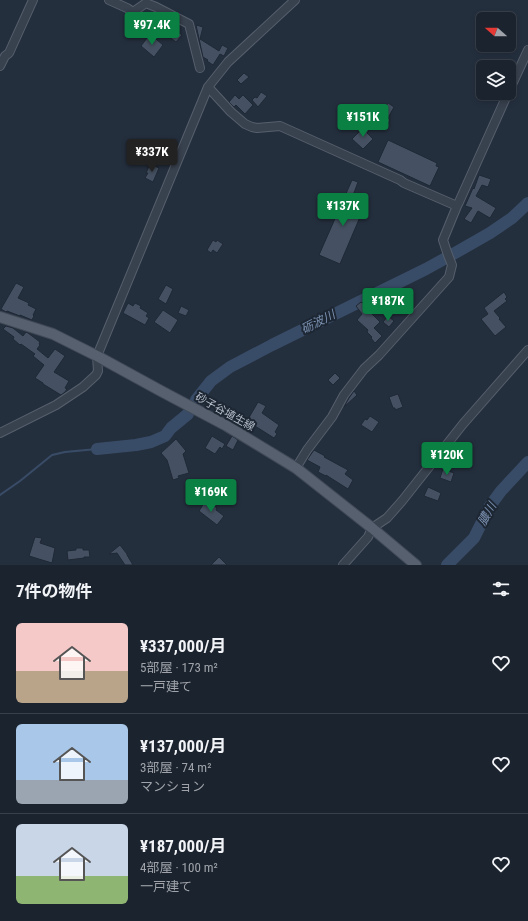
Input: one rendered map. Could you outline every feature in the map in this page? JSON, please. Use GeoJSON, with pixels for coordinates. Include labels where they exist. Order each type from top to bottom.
{"type":"FeatureCollection","features":[{"type":"Feature","properties":{"kind":"main road","name":"砂子谷埴生線"},"geometry":{"type":"LineString","coordinates":[[0,317],[53,334],[228,426],[296,468],[416,565]]}},
{"type":"Feature","properties":{"kind":"street"},"geometry":{"type":"LineString","coordinates":[[0,66],[5,56],[9,53],[33,0]]}},
{"type":"Feature","properties":{"kind":"street"},"geometry":{"type":"LineString","coordinates":[[109,0],[133,12],[146,3],[189,24],[200,68]]}},
{"type":"Feature","properties":{"kind":"street"},"geometry":{"type":"LineString","coordinates":[[0,433],[56,405],[83,387],[96,375],[98,371],[97,356],[208,87],[228,62],[295,0]]}},
{"type":"Feature","properties":{"kind":"street"},"geometry":{"type":"LineString","coordinates":[[516,77],[528,50]]}},
{"type":"Feature","properties":{"kind":"street"},"geometry":{"type":"LineString","coordinates":[[208,87],[231,112],[245,124],[257,128],[280,126],[457,206]]}},
{"type":"Feature","properties":{"kind":"street"},"geometry":{"type":"LineString","coordinates":[[296,468],[307,450],[332,417],[344,395],[364,369],[379,355],[449,277],[452,265],[443,240],[505,100]]}},
{"type":"Feature","properties":{"kind":"street"},"geometry":{"type":"LineString","coordinates":[[343,565],[368,537],[372,528],[387,518],[402,501],[463,424],[528,350]]}},
{"type":"Feature","properties":{"kind":"building"},"geometry":{"type":"Polygon","coordinates":[[[157,17],[164,24],[159,29],[152,24],[157,17]]]}},
{"type":"Feature","properties":{"kind":"building"},"geometry":{"type":"Polygon","coordinates":[[[196,25],[203,27],[200,39],[219,51],[222,45],[228,48],[224,56],[220,54],[213,65],[203,57],[196,25]]]}},
{"type":"Feature","properties":{"kind":"building"},"geometry":{"type":"Polygon","coordinates":[[[174,29],[182,35],[176,42],[168,36],[174,29]]]}},
{"type":"Feature","properties":{"kind":"building"},"geometry":{"type":"Polygon","coordinates":[[[150,34],[163,45],[154,57],[141,46],[150,34]]]}},
{"type":"Feature","properties":{"kind":"building"},"geometry":{"type":"Polygon","coordinates":[[[244,73],[249,77],[241,84],[237,80],[244,73]]]}},
{"type":"Feature","properties":{"kind":"building"},"geometry":{"type":"Polygon","coordinates":[[[261,92],[267,96],[258,107],[252,100],[255,97],[257,98],[261,92]]]}},
{"type":"Feature","properties":{"kind":"building"},"geometry":{"type":"Polygon","coordinates":[[[235,95],[239,99],[243,95],[253,105],[245,114],[236,105],[234,107],[229,102],[235,95]]]}},
{"type":"Feature","properties":{"kind":"building"},"geometry":{"type":"Polygon","coordinates":[[[388,103],[394,107],[388,118],[390,120],[386,126],[376,121],[372,124],[367,117],[376,108],[381,114],[388,103]]]}},
{"type":"Feature","properties":{"kind":"building"},"geometry":{"type":"Polygon","coordinates":[[[365,126],[369,130],[367,133],[373,139],[363,149],[352,139],[365,126]]]}},
{"type":"Feature","properties":{"kind":"building"},"geometry":{"type":"Polygon","coordinates":[[[388,140],[437,163],[436,166],[439,167],[430,186],[378,162],[388,140]]]}},
{"type":"Feature","properties":{"kind":"building"},"geometry":{"type":"Polygon","coordinates":[[[150,164],[159,168],[153,182],[145,178],[150,164]]]}},
{"type":"Feature","properties":{"kind":"building"},"geometry":{"type":"Polygon","coordinates":[[[479,175],[491,179],[488,187],[482,185],[476,196],[496,208],[490,218],[478,211],[471,223],[464,219],[472,208],[465,206],[473,188],[474,189],[479,175]]]}},
{"type":"Feature","properties":{"kind":"building"},"geometry":{"type":"Polygon","coordinates":[[[352,180],[358,182],[352,198],[361,202],[358,208],[363,210],[340,264],[319,255],[352,180]]]}},
{"type":"Feature","properties":{"kind":"building"},"geometry":{"type":"Polygon","coordinates":[[[213,240],[216,242],[217,240],[223,244],[217,253],[213,250],[211,253],[207,250],[213,240]]]}},
{"type":"Feature","properties":{"kind":"building"},"geometry":{"type":"Polygon","coordinates":[[[16,283],[24,287],[18,298],[29,303],[28,305],[36,309],[32,320],[1,309],[16,283]]]}},
{"type":"Feature","properties":{"kind":"building"},"geometry":{"type":"Polygon","coordinates":[[[166,285],[173,289],[166,304],[158,299],[166,285]]]}},
{"type":"Feature","properties":{"kind":"building"},"geometry":{"type":"Polygon","coordinates":[[[504,292],[507,297],[505,299],[507,301],[494,311],[506,327],[495,336],[481,319],[488,314],[484,308],[504,292]]]}},
{"type":"Feature","properties":{"kind":"building"},"geometry":{"type":"Polygon","coordinates":[[[377,294],[380,299],[368,310],[380,322],[374,328],[382,336],[375,343],[367,332],[368,330],[357,320],[362,314],[356,306],[377,294]]]}},
{"type":"Feature","properties":{"kind":"building"},"geometry":{"type":"Polygon","coordinates":[[[128,303],[133,306],[135,303],[141,306],[140,308],[148,313],[146,316],[149,318],[145,325],[123,313],[128,303]]]}},
{"type":"Feature","properties":{"kind":"building"},"geometry":{"type":"Polygon","coordinates":[[[181,306],[189,310],[186,316],[178,313],[181,306]]]}},
{"type":"Feature","properties":{"kind":"building"},"geometry":{"type":"Polygon","coordinates":[[[163,310],[178,320],[170,333],[154,322],[163,310]]]}},
{"type":"Feature","properties":{"kind":"building"},"geometry":{"type":"Polygon","coordinates":[[[388,316],[394,321],[389,327],[383,322],[388,316]]]}},
{"type":"Feature","properties":{"kind":"building"},"geometry":{"type":"Polygon","coordinates":[[[6,326],[13,328],[23,336],[26,332],[40,342],[37,349],[48,358],[55,349],[65,356],[54,372],[69,381],[65,388],[67,389],[65,392],[61,395],[35,378],[44,365],[33,356],[35,354],[21,344],[20,345],[13,339],[14,337],[3,329],[6,326]]]}},
{"type":"Feature","properties":{"kind":"building"},"geometry":{"type":"Polygon","coordinates":[[[335,373],[340,378],[333,385],[328,380],[335,373]]]}},
{"type":"Feature","properties":{"kind":"building"},"geometry":{"type":"Polygon","coordinates":[[[354,391],[357,395],[344,407],[349,398],[354,391]]]}},
{"type":"Feature","properties":{"kind":"building"},"geometry":{"type":"Polygon","coordinates":[[[398,394],[403,407],[395,410],[389,397],[398,394]]]}},
{"type":"Feature","properties":{"kind":"building"},"geometry":{"type":"Polygon","coordinates":[[[258,402],[266,406],[262,413],[279,425],[275,432],[277,434],[274,438],[247,421],[258,402]]]}},
{"type":"Feature","properties":{"kind":"building"},"geometry":{"type":"Polygon","coordinates":[[[370,416],[379,422],[372,432],[361,425],[365,419],[367,420],[370,416]]]}},
{"type":"Feature","properties":{"kind":"building"},"geometry":{"type":"Polygon","coordinates":[[[212,436],[225,444],[222,449],[220,447],[215,454],[205,448],[212,436]]]}},
{"type":"Feature","properties":{"kind":"building"},"geometry":{"type":"Polygon","coordinates":[[[232,436],[238,440],[233,450],[226,446],[232,436]]]}},
{"type":"Feature","properties":{"kind":"building"},"geometry":{"type":"Polygon","coordinates":[[[176,439],[186,451],[183,454],[189,473],[178,476],[179,478],[173,480],[167,460],[161,453],[176,439]]]}},
{"type":"Feature","properties":{"kind":"building"},"geometry":{"type":"Polygon","coordinates":[[[314,450],[348,470],[345,474],[353,480],[348,489],[326,475],[318,472],[320,467],[307,460],[314,450]]]}},
{"type":"Feature","properties":{"kind":"building"},"geometry":{"type":"Polygon","coordinates":[[[443,469],[454,473],[451,482],[440,478],[443,469]]]}},
{"type":"Feature","properties":{"kind":"building"},"geometry":{"type":"Polygon","coordinates":[[[204,480],[211,485],[204,494],[197,490],[204,480]]]}},
{"type":"Feature","properties":{"kind":"building"},"geometry":{"type":"Polygon","coordinates":[[[428,487],[441,493],[438,501],[424,496],[428,487]]]}},
{"type":"Feature","properties":{"kind":"building"},"geometry":{"type":"Polygon","coordinates":[[[206,500],[217,508],[216,510],[224,516],[217,525],[199,511],[206,500]]]}},
{"type":"Feature","properties":{"kind":"building"},"geometry":{"type":"Polygon","coordinates":[[[35,537],[42,538],[40,543],[55,548],[52,563],[29,556],[35,537]]]}},
{"type":"Feature","properties":{"kind":"building"},"geometry":{"type":"Polygon","coordinates":[[[120,545],[133,565],[125,565],[117,553],[109,554],[120,545]]]}},
{"type":"Feature","properties":{"kind":"building"},"geometry":{"type":"Polygon","coordinates":[[[76,548],[89,550],[90,557],[68,560],[67,551],[76,550],[76,548]]]}},
{"type":"Feature","properties":{"kind":"building"},"geometry":{"type":"Polygon","coordinates":[[[219,557],[227,565],[211,565],[219,557]]]}},
{"type":"Feature","properties":{"kind":"waterway","name":"砺波川"},"geometry":{"type":"LineString","coordinates":[[196,400],[211,381],[230,367],[426,269],[490,233],[512,218],[528,203]]}},
{"type":"Feature","properties":{"kind":"waterway","name":"砺波川"},"geometry":{"type":"LineString","coordinates":[[97,449],[151,442],[165,436],[171,428],[188,414]]}},
{"type":"Feature","properties":{"kind":"waterway"},"geometry":{"type":"LineString","coordinates":[[0,495],[52,455],[65,452],[97,449]]}},
{"type":"Feature","properties":{"kind":"waterway","name":"膿川"},"geometry":{"type":"LineString","coordinates":[[447,565],[474,538],[490,506],[501,491],[528,462]]}}]}
